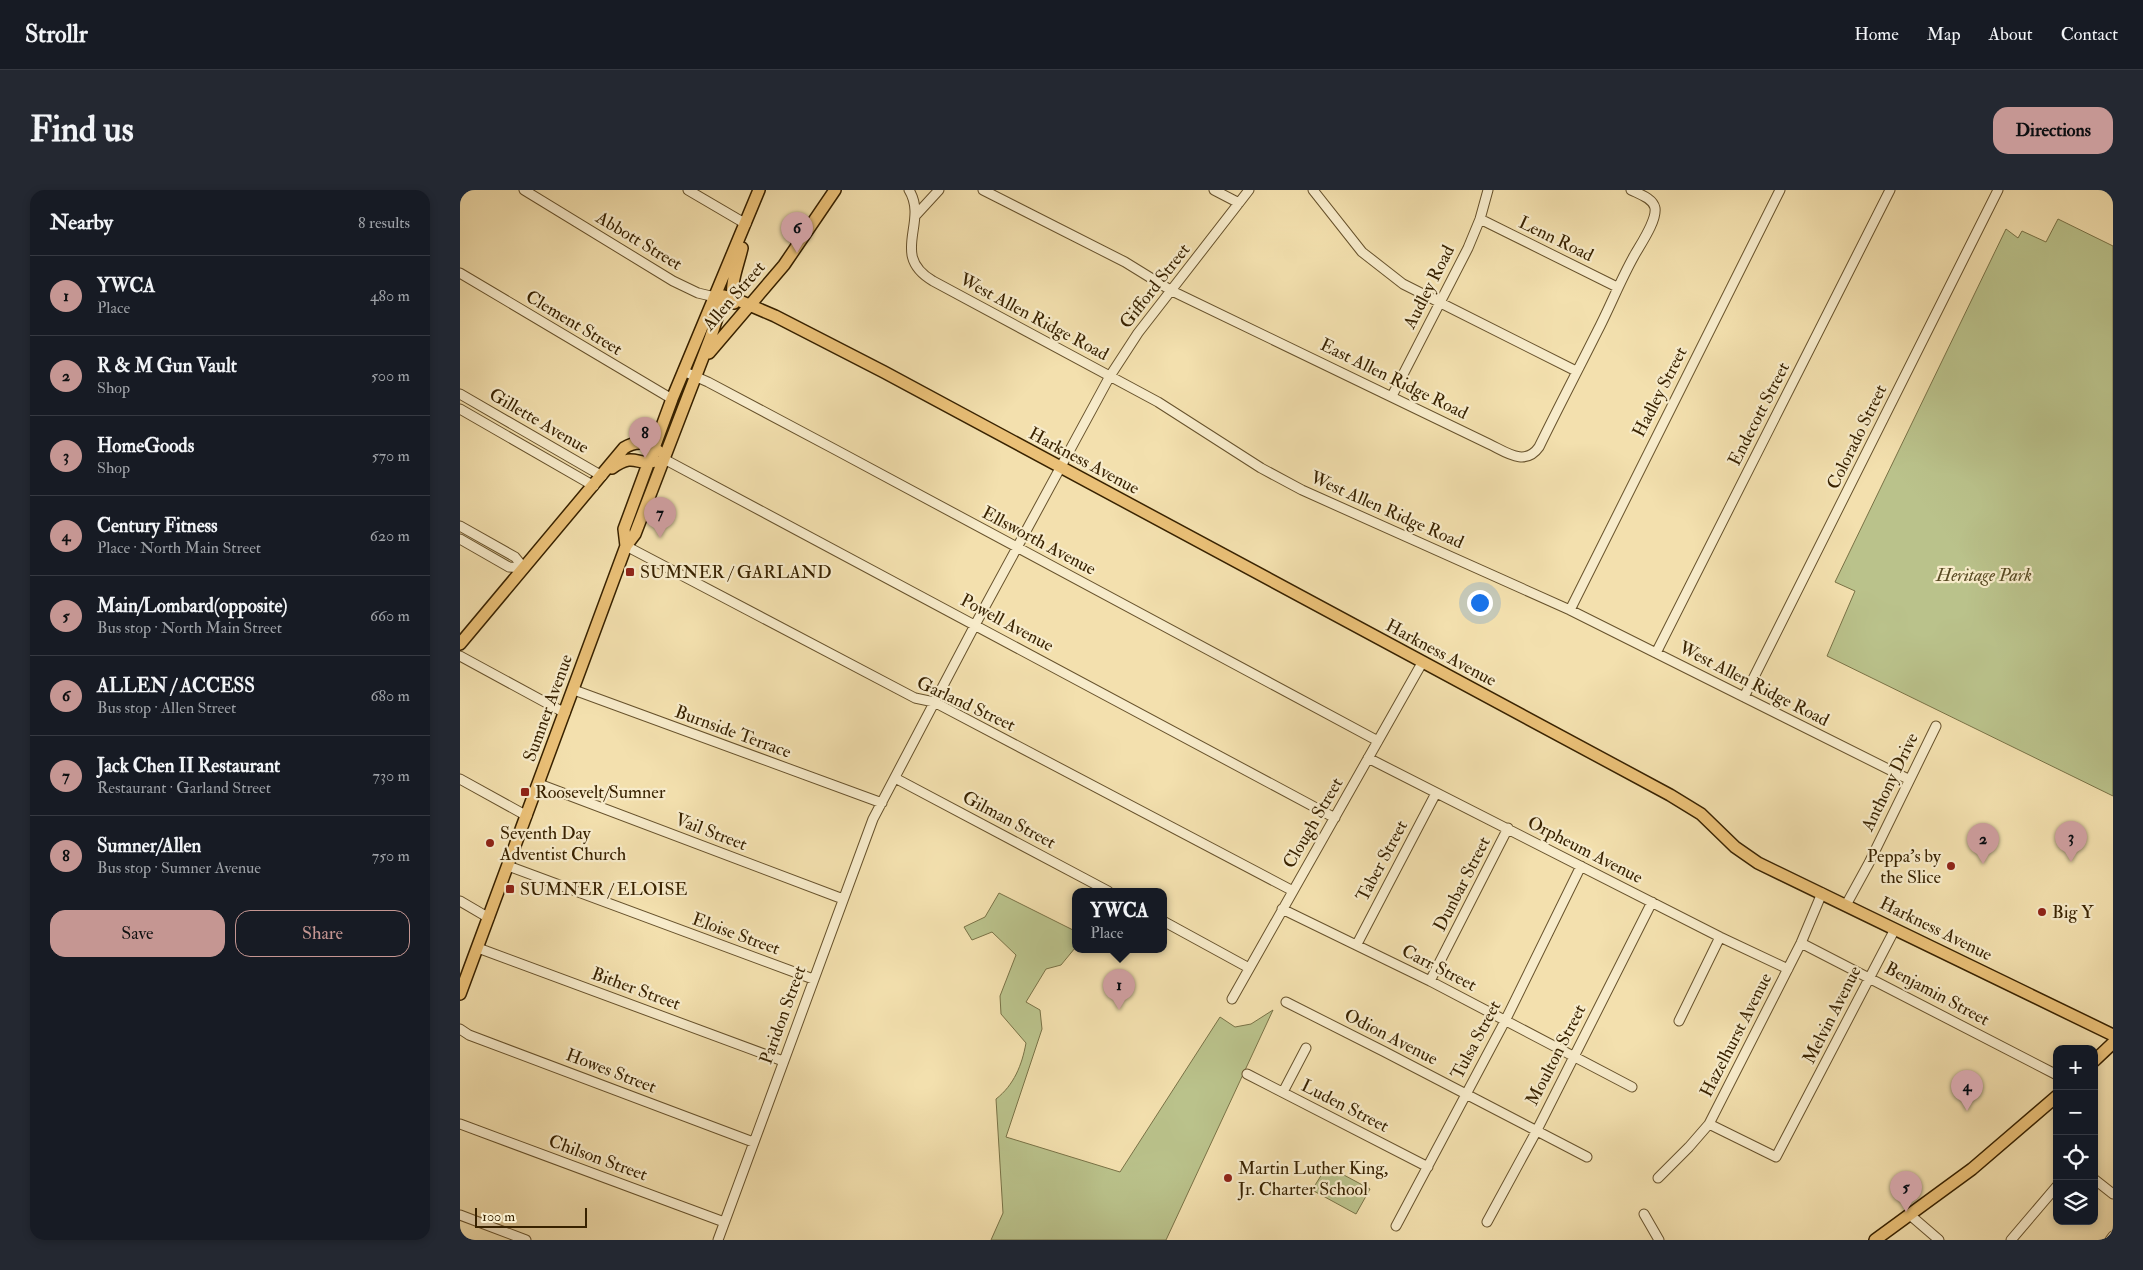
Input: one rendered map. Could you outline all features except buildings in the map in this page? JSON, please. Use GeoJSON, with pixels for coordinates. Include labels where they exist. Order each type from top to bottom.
{"type":"FeatureCollection","features":[{"type":"Feature","properties":{"kind":"main road","name":"Sumner Avenue"},"geometry":{"type":"LineString","coordinates":[[626,546],[624,529],[654,447],[683,372],[759,190]]}},
{"type":"Feature","properties":{"kind":"main road","name":"Allen Street"},"geometry":{"type":"LineString","coordinates":[[695,376],[714,347],[792,254],[835,190]]}},
{"type":"Feature","properties":{"kind":"main road","name":"Sumner Avenue"},"geometry":{"type":"LineString","coordinates":[[734,302],[734,280],[742,250],[746,224]]}},
{"type":"Feature","properties":{"kind":"main road"},"geometry":{"type":"LineString","coordinates":[[715,297],[724,296],[734,302]]}},
{"type":"Feature","properties":{"kind":"main road","name":"Sumner Avenue"},"geometry":{"type":"LineString","coordinates":[[460,994],[566,713],[626,546],[636,534],[720,312],[720,307],[715,297]]}},
{"type":"Feature","properties":{"kind":"main road","name":"Harkness Avenue"},"geometry":{"type":"LineString","coordinates":[[734,302],[781,320],[884,372],[1670,795],[1701,814],[1743,853],[2113,1035]]}},
{"type":"Feature","properties":{"kind":"main road"},"geometry":{"type":"LineString","coordinates":[[460,644],[604,475],[626,446],[640,443],[654,447],[664,458],[648,464],[634,459],[627,460],[604,475]]}},
{"type":"Feature","properties":{"kind":"main road"},"geometry":{"type":"LineString","coordinates":[[2098,1057],[2113,1043]]}},
{"type":"Feature","properties":{"kind":"main road"},"geometry":{"type":"LineString","coordinates":[[1875,1240],[1972,1169],[2053,1099]]}},
{"type":"Feature","properties":{"kind":"street","name":"Abbott Street"},"geometry":{"type":"LineString","coordinates":[[524,190],[673,281],[698,293],[715,297]]}},
{"type":"Feature","properties":{"kind":"street"},"geometry":{"type":"LineString","coordinates":[[688,190],[746,224]]}},
{"type":"Feature","properties":{"kind":"street","name":"West Allen Ridge Road"},"geometry":{"type":"LineString","coordinates":[[909,190],[915,202],[916,215],[911,237],[911,254],[913,262],[922,274],[1158,402],[1261,468],[1302,490],[1570,610],[1908,780]]}},
{"type":"Feature","properties":{"kind":"street"},"geometry":{"type":"LineString","coordinates":[[916,215],[939,190]]}},
{"type":"Feature","properties":{"kind":"street","name":"East Allen Ridge Road"},"geometry":{"type":"LineString","coordinates":[[983,190],[1125,262],[1172,290],[1512,454],[1527,457],[1533,455],[1539,448],[1576,371],[1598,331],[1617,287],[1654,217],[1654,206],[1646,197],[1631,190]]}},
{"type":"Feature","properties":{"kind":"street"},"geometry":{"type":"LineString","coordinates":[[1214,190],[1240,203]]}},
{"type":"Feature","properties":{"kind":"street","name":"Gifford Street"},"geometry":{"type":"LineString","coordinates":[[882,803],[975,625],[1110,376],[1138,333],[1249,190]]}},
{"type":"Feature","properties":{"kind":"street"},"geometry":{"type":"LineString","coordinates":[[1313,190],[1362,252],[1403,284],[1576,371]]}},
{"type":"Feature","properties":{"kind":"street","name":"Audley Road"},"geometry":{"type":"LineString","coordinates":[[1392,396],[1468,248],[1480,219],[1488,190]]}},
{"type":"Feature","properties":{"kind":"street","name":"Hadley Street"},"geometry":{"type":"LineString","coordinates":[[1570,610],[1780,190]]}},
{"type":"Feature","properties":{"kind":"street","name":"Endecott Street"},"geometry":{"type":"LineString","coordinates":[[1656,653],[1890,190]]}},
{"type":"Feature","properties":{"kind":"street","name":"Colorado Street"},"geometry":{"type":"LineString","coordinates":[[1744,697],[1998,190]]}},
{"type":"Feature","properties":{"kind":"street","name":"Lenn Road"},"geometry":{"type":"LineString","coordinates":[[1480,219],[1617,287]]}},
{"type":"Feature","properties":{"kind":"street","name":"Clement Street"},"geometry":{"type":"LineString","coordinates":[[460,273],[672,399]]}},
{"type":"Feature","properties":{"kind":"street","name":"Ellsworth Avenue"},"geometry":{"type":"LineString","coordinates":[[683,372],[695,376],[836,450],[1378,741]]}},
{"type":"Feature","properties":{"kind":"street","name":"Gillette Avenue"},"geometry":{"type":"LineString","coordinates":[[460,394],[604,475]]}},
{"type":"Feature","properties":{"kind":"street","name":"Gillette Avenue"},"geometry":{"type":"LineString","coordinates":[[460,409],[594,486]]}},
{"type":"Feature","properties":{"kind":"street","name":"Powell Avenue"},"geometry":{"type":"LineString","coordinates":[[664,458],[1335,818]]}},
{"type":"Feature","properties":{"kind":"street"},"geometry":{"type":"LineString","coordinates":[[460,526],[515,558],[524,568]]}},
{"type":"Feature","properties":{"kind":"street"},"geometry":{"type":"LineString","coordinates":[[460,539],[509,567],[524,568]]}},
{"type":"Feature","properties":{"kind":"street","name":"Garland Street"},"geometry":{"type":"LineString","coordinates":[[626,546],[915,698],[934,702],[1293,891]]}},
{"type":"Feature","properties":{"kind":"street"},"geometry":{"type":"LineString","coordinates":[[460,656],[566,713]]}},
{"type":"Feature","properties":{"kind":"street","name":"Clough Street"},"geometry":{"type":"LineString","coordinates":[[1232,999],[1422,663]]}},
{"type":"Feature","properties":{"kind":"street","name":"Burnside Terrace"},"geometry":{"type":"LineString","coordinates":[[574,690],[882,803]]}},
{"type":"Feature","properties":{"kind":"street","name":"Anthony Drive"},"geometry":{"type":"LineString","coordinates":[[1846,905],[1869,863],[1936,726]]}},
{"type":"Feature","properties":{"kind":"street","name":"Orpheum Avenue"},"geometry":{"type":"LineString","coordinates":[[1368,758],[1788,969]]}},
{"type":"Feature","properties":{"kind":"street","name":"Gilman Street"},"geometry":{"type":"LineString","coordinates":[[895,778],[1102,888]]}},
{"type":"Feature","properties":{"kind":"street"},"geometry":{"type":"LineString","coordinates":[[460,779],[527,816]]}},
{"type":"Feature","properties":{"kind":"street","name":"Vail Street"},"geometry":{"type":"LineString","coordinates":[[539,784],[843,899]]}},
{"type":"Feature","properties":{"kind":"street","name":"Taber Street"},"geometry":{"type":"LineString","coordinates":[[1357,944],[1436,793]]}},
{"type":"Feature","properties":{"kind":"street","name":"Paridon Street"},"geometry":{"type":"LineString","coordinates":[[718,1240],[782,1061],[867,834],[882,803]]}},
{"type":"Feature","properties":{"kind":"street","name":"Dunbar Street"},"geometry":{"type":"LineString","coordinates":[[1430,981],[1508,828]]}},
{"type":"Feature","properties":{"kind":"street","name":"Eloise Street"},"geometry":{"type":"LineString","coordinates":[[508,866],[813,980]]}},
{"type":"Feature","properties":{"kind":"street","name":"Tulsa Street"},"geometry":{"type":"LineString","coordinates":[[1396,1226],[1504,1021],[1582,866]]}},
{"type":"Feature","properties":{"kind":"street","name":"Hazelhurst Avenue"},"geometry":{"type":"LineString","coordinates":[[1658,1178],[1709,1124],[1801,943],[1822,893]]}},
{"type":"Feature","properties":{"kind":"street"},"geometry":{"type":"LineString","coordinates":[[460,901],[489,918]]}},
{"type":"Feature","properties":{"kind":"street","name":"Moulton Street"},"geometry":{"type":"LineString","coordinates":[[1487,1222],[1537,1130],[1652,902]]}},
{"type":"Feature","properties":{"kind":"street","name":"Carr Street"},"geometry":{"type":"LineString","coordinates":[[1282,909],[1430,981],[1632,1087]]}},
{"type":"Feature","properties":{"kind":"street"},"geometry":{"type":"LineString","coordinates":[[1167,923],[1249,968]]}},
{"type":"Feature","properties":{"kind":"street","name":"Melvin Avenue"},"geometry":{"type":"LineString","coordinates":[[1709,1124],[1776,1157],[1895,929]]}},
{"type":"Feature","properties":{"kind":"street"},"geometry":{"type":"LineString","coordinates":[[1679,1021],[1720,936]]}},
{"type":"Feature","properties":{"kind":"street","name":"Benjamin Street"},"geometry":{"type":"LineString","coordinates":[[1801,943],[2053,1073]]}},
{"type":"Feature","properties":{"kind":"street","name":"Bither Street"},"geometry":{"type":"LineString","coordinates":[[478,948],[782,1061]]}},
{"type":"Feature","properties":{"kind":"street","name":"Odion Avenue"},"geometry":{"type":"LineString","coordinates":[[1286,1002],[1587,1157]]}},
{"type":"Feature","properties":{"kind":"street","name":"Howes Street"},"geometry":{"type":"LineString","coordinates":[[460,1029],[469,1035],[753,1142]]}},
{"type":"Feature","properties":{"kind":"street"},"geometry":{"type":"LineString","coordinates":[[1283,1092],[1306,1048]]}},
{"type":"Feature","properties":{"kind":"street","name":"Luden Street"},"geometry":{"type":"LineString","coordinates":[[1247,1074],[1428,1167]]}},
{"type":"Feature","properties":{"kind":"street","name":"Chilson Street"},"geometry":{"type":"LineString","coordinates":[[460,1124],[724,1222]]}},
{"type":"Feature","properties":{"kind":"street"},"geometry":{"type":"LineString","coordinates":[[2095,1180],[2113,1194]]}},
{"type":"Feature","properties":{"kind":"street"},"geometry":{"type":"LineString","coordinates":[[2011,1240],[2053,1191]]}},
{"type":"Feature","properties":{"kind":"street"},"geometry":{"type":"LineString","coordinates":[[1644,1214],[1659,1240]]}},
{"type":"Feature","properties":{"kind":"street"},"geometry":{"type":"LineString","coordinates":[[460,1215],[526,1240]]}},
{"type":"Feature","properties":{"kind":"street"},"geometry":{"type":"LineString","coordinates":[[1910,1215],[1939,1240]]}},
{"type":"Feature","properties":{"kind":"street"},"geometry":{"type":"LineString","coordinates":[[2110,1240],[2113,1236]]}},
{"type":"Feature","properties":{"kind":"green space","name":"Heritage Park"},"geometry":{"type":"Polygon","coordinates":[[[2058,219],[2113,246],[2113,796],[1827,656],[1855,591],[1835,582],[2006,229],[2018,238],[2022,231],[2046,242],[2058,219]]]}},
{"type":"Feature","properties":{"kind":"green space"},"geometry":{"type":"Polygon","coordinates":[[[999,893],[1072,930],[1072,952],[1061,965],[1046,969],[1026,1002],[1040,1010],[1042,1029],[1006,1137],[1120,1172],[1220,1017],[1235,1027],[1251,1024],[1273,1010],[1166,1240],[991,1240],[1003,1213],[996,1099],[1008,1087],[1016,1074],[1026,1043],[1001,1014],[1000,996],[1016,955],[992,932],[972,940],[964,927],[985,917],[999,893]]]}},
{"type":"Feature","properties":{"kind":"green space"},"geometry":{"type":"Polygon","coordinates":[[[1327,1166],[1370,1189],[1356,1214],[1312,1190],[1327,1166]]]}},
{"type":"Feature","properties":{"kind":"place","name":"ALLEN / ACCESS"},"geometry":{"type":"Point","coordinates":[797,253]}},
{"type":"Feature","properties":{"kind":"place","name":"Sumner/Allen"},"geometry":{"type":"Point","coordinates":[645,458]}},
{"type":"Feature","properties":{"kind":"place","name":"Jack Chen II Restaurant"},"geometry":{"type":"Point","coordinates":[660,538]}},
{"type":"Feature","properties":{"kind":"place","name":"SUMNER / GARLAND"},"geometry":{"type":"Point","coordinates":[630,572]}},
{"type":"Feature","properties":{"kind":"place","name":"Roosevelt/Sumner"},"geometry":{"type":"Point","coordinates":[525,792]}},
{"type":"Feature","properties":{"kind":"place","name":"Seventh Day Adventist Church"},"geometry":{"type":"Point","coordinates":[490,843]}},
{"type":"Feature","properties":{"kind":"place","name":"HomeGoods"},"geometry":{"type":"Point","coordinates":[2071,862]}},
{"type":"Feature","properties":{"kind":"place","name":"R & M Gun Vault"},"geometry":{"type":"Point","coordinates":[1983,864]}},
{"type":"Feature","properties":{"kind":"place","name":"Peppa's by the Slice"},"geometry":{"type":"Point","coordinates":[1951,866]}},
{"type":"Feature","properties":{"kind":"place","name":"SUMNER / ELOISE"},"geometry":{"type":"Point","coordinates":[510,889]}},
{"type":"Feature","properties":{"kind":"place","name":"Big Y"},"geometry":{"type":"Point","coordinates":[2042,912]}},
{"type":"Feature","properties":{"kind":"place","name":"YWCA"},"geometry":{"type":"Point","coordinates":[1119,1010]}},
{"type":"Feature","properties":{"kind":"place","name":"Century Fitness"},"geometry":{"type":"Point","coordinates":[1967,1111]}},
{"type":"Feature","properties":{"kind":"place","name":"Martin Luther King, Jr. Charter School"},"geometry":{"type":"Point","coordinates":[1228,1178]}},
{"type":"Feature","properties":{"kind":"place","name":"Main/Lombard(opposite)"},"geometry":{"type":"Point","coordinates":[1906,1212]}}]}
